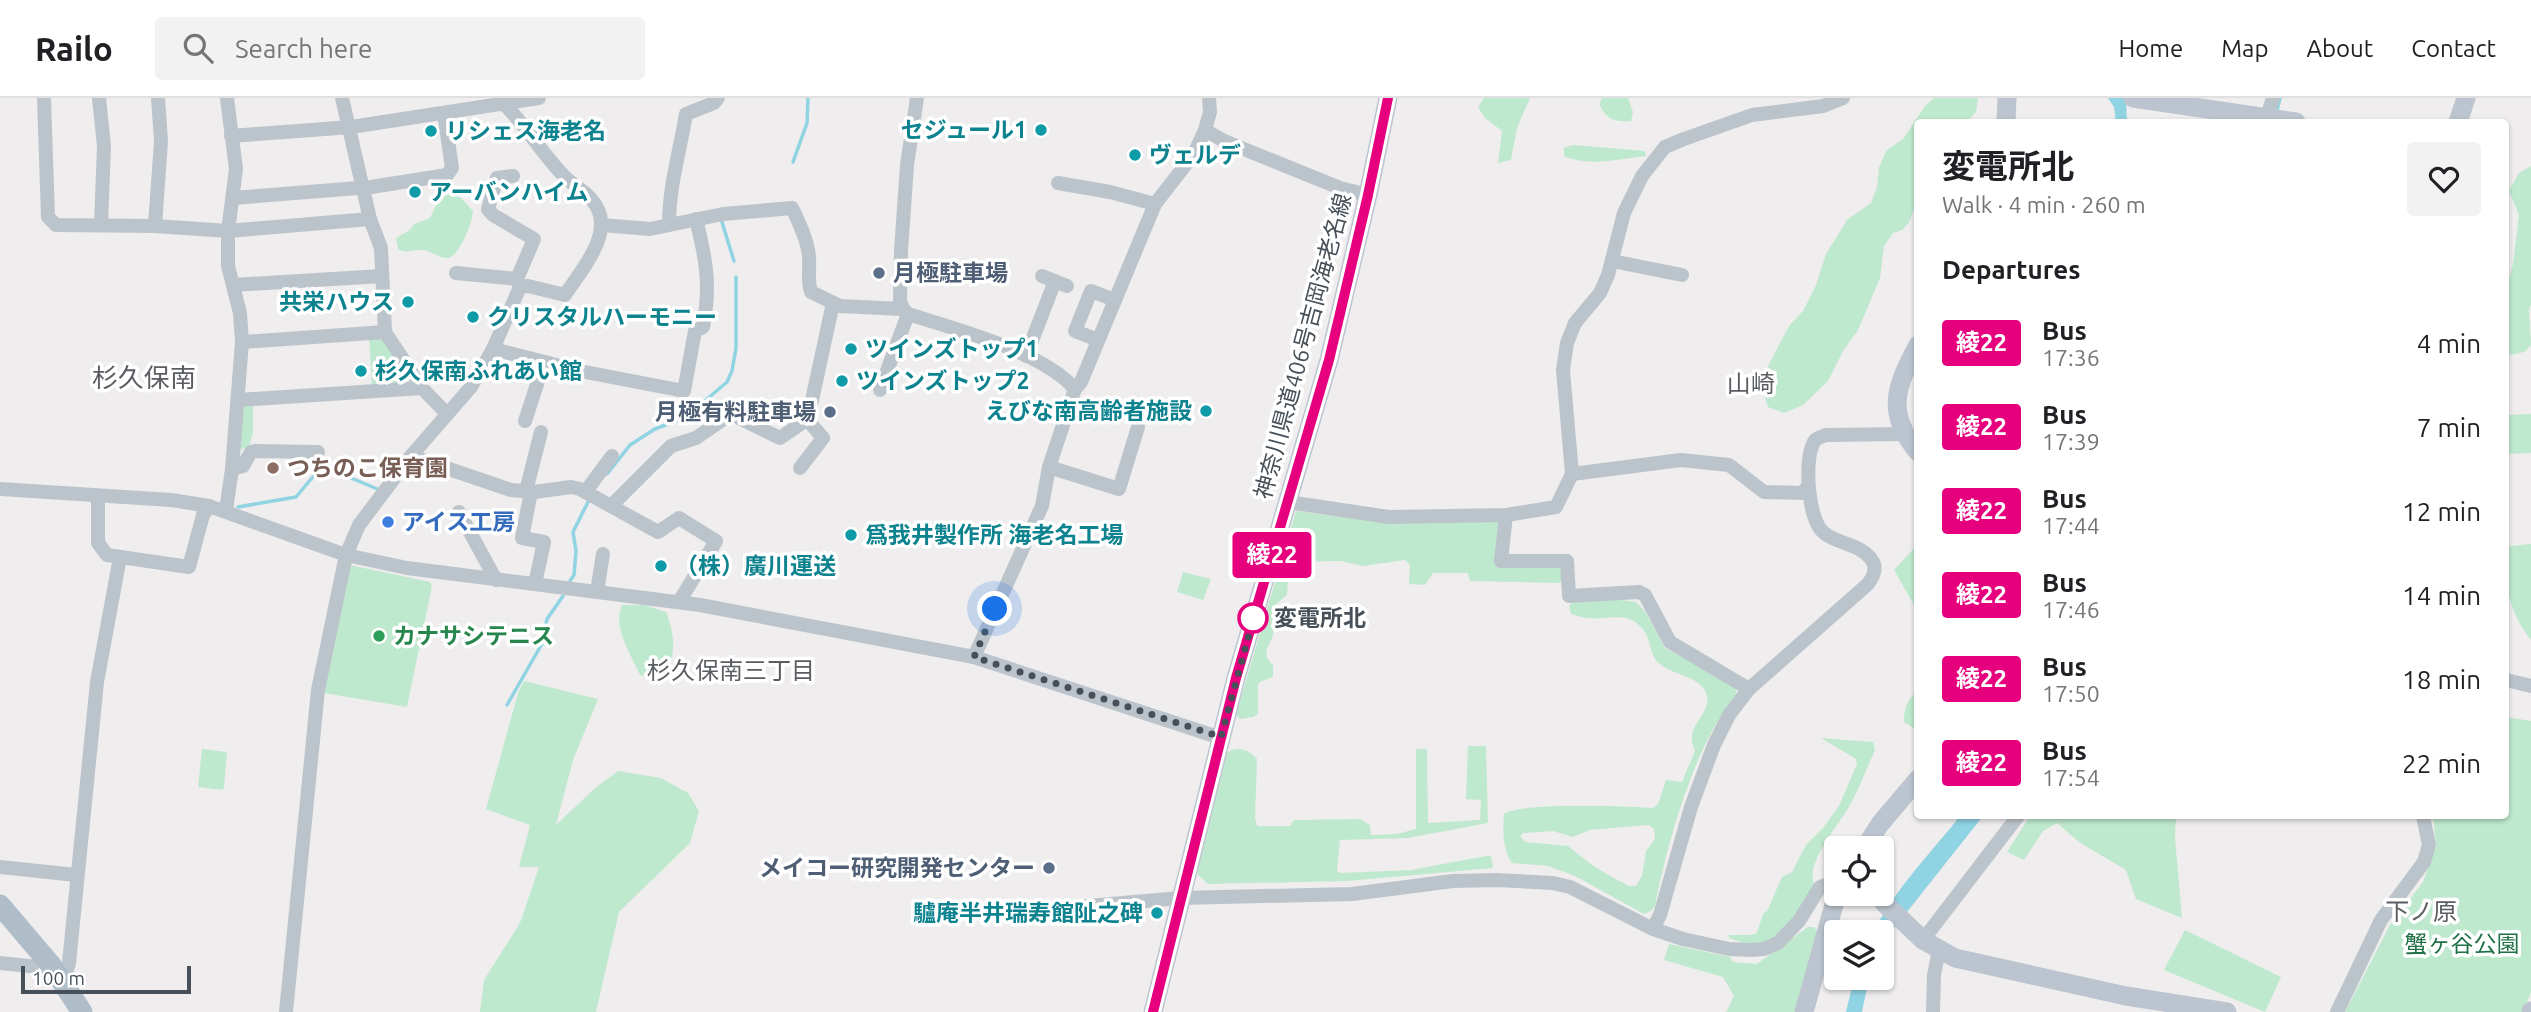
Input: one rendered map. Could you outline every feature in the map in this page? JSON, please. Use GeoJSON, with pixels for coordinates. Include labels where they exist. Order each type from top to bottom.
{"type":"FeatureCollection","features":[{"type":"Feature","properties":{"kind":"main road","name":"神奈川県道406号吉岡海老名線"},"geometry":{"type":"LineString","coordinates":[[1153,1012],[1221,737],[1329,360],[1388,98]]}},
{"type":"Feature","properties":{"kind":"main road"},"geometry":{"type":"LineString","coordinates":[[2006,119],[2007,98]]}},
{"type":"Feature","properties":{"kind":"main road"},"geometry":{"type":"LineString","coordinates":[[2459,119],[2466,98]]}},
{"type":"Feature","properties":{"kind":"main road"},"geometry":{"type":"LineString","coordinates":[[2137,99],[2253,119]]}},
{"type":"Feature","properties":{"kind":"main road"},"geometry":{"type":"LineString","coordinates":[[1914,353],[1899,384],[1898,409],[1905,434],[1914,446]]}},
{"type":"Feature","properties":{"kind":"main road"},"geometry":{"type":"LineString","coordinates":[[1874,836],[1914,784]]}},
{"type":"Feature","properties":{"kind":"main road"},"geometry":{"type":"LineString","coordinates":[[0,905],[59,970],[82,1012]]}},
{"type":"Feature","properties":{"kind":"main road"},"geometry":{"type":"LineString","coordinates":[[1804,1012],[1834,906]]}},
{"type":"Feature","properties":{"kind":"main road"},"geometry":{"type":"LineString","coordinates":[[1885,906],[1926,941],[1969,962],[2077,986],[2227,1012]]}},
{"type":"Feature","properties":{"kind":"street"},"geometry":{"type":"LineString","coordinates":[[44,98],[48,217],[56,225],[155,226],[228,231],[370,219]]}},
{"type":"Feature","properties":{"kind":"street"},"geometry":{"type":"LineString","coordinates":[[99,98],[104,146],[101,225]]}},
{"type":"Feature","properties":{"kind":"street"},"geometry":{"type":"LineString","coordinates":[[155,226],[161,141],[158,98]]}},
{"type":"Feature","properties":{"kind":"street"},"geometry":{"type":"LineString","coordinates":[[226,510],[242,342],[240,313],[228,266],[228,231],[236,169],[227,98]]}},
{"type":"Feature","properties":{"kind":"street"},"geometry":{"type":"LineString","coordinates":[[342,98],[351,127],[370,219],[381,248],[385,332],[422,388],[447,414]]}},
{"type":"Feature","properties":{"kind":"street"},"geometry":{"type":"LineString","coordinates":[[231,136],[351,127],[501,101],[539,98]]}},
{"type":"Feature","properties":{"kind":"street"},"geometry":{"type":"LineString","coordinates":[[669,224],[671,190],[686,114],[715,103],[718,98]]}},
{"type":"Feature","properties":{"kind":"street"},"geometry":{"type":"LineString","coordinates":[[880,390],[906,312],[900,300],[901,243],[907,165],[917,98]]}},
{"type":"Feature","properties":{"kind":"street"},"geometry":{"type":"LineString","coordinates":[[1288,502],[1389,517],[1506,515],[1556,506],[1572,474],[1563,370],[1567,343],[1575,323],[1600,293],[1612,261],[1624,214],[1642,176],[1665,147],[1752,115],[1823,106],[1843,98]]}},
{"type":"Feature","properties":{"kind":"street"},"geometry":{"type":"LineString","coordinates":[[2266,119],[2273,98]]}},
{"type":"Feature","properties":{"kind":"street"},"geometry":{"type":"LineString","coordinates":[[974,657],[1042,506],[1049,467],[1075,389],[1081,382],[1155,204],[1194,154],[1205,130],[1210,99]]}},
{"type":"Feature","properties":{"kind":"street"},"geometry":{"type":"LineString","coordinates":[[456,272],[519,283],[565,295],[596,247],[601,225],[600,212],[595,202],[564,176],[501,101]]}},
{"type":"Feature","properties":{"kind":"street"},"geometry":{"type":"LineString","coordinates":[[233,198],[363,187],[447,175],[452,168],[444,113]]}},
{"type":"Feature","properties":{"kind":"street"},"geometry":{"type":"LineString","coordinates":[[1205,130],[1224,141],[1340,188],[1368,195]]}},
{"type":"Feature","properties":{"kind":"street"},"geometry":{"type":"LineString","coordinates":[[286,1012],[318,690],[346,555],[359,526],[411,456],[471,387],[493,349],[534,239],[493,215],[488,209],[497,178],[513,176]]}},
{"type":"Feature","properties":{"kind":"street"},"geometry":{"type":"LineString","coordinates":[[1058,183],[1110,192],[1155,204]]}},
{"type":"Feature","properties":{"kind":"street"},"geometry":{"type":"LineString","coordinates":[[601,225],[650,229],[696,219],[792,208],[804,235],[809,257],[808,281],[811,292],[840,306],[906,312],[984,337],[1066,378],[1075,389]]}},
{"type":"Feature","properties":{"kind":"street"},"geometry":{"type":"LineString","coordinates":[[493,349],[544,363],[684,391],[695,331],[704,327],[708,299],[708,275],[696,219]]}},
{"type":"Feature","properties":{"kind":"street"},"geometry":{"type":"LineString","coordinates":[[1612,261],[1682,275]]}},
{"type":"Feature","properties":{"kind":"street"},"geometry":{"type":"LineString","coordinates":[[233,285],[382,276]]}},
{"type":"Feature","properties":{"kind":"street"},"geometry":{"type":"LineString","coordinates":[[1026,356],[1055,281]]}},
{"type":"Feature","properties":{"kind":"street"},"geometry":{"type":"LineString","coordinates":[[1098,340],[1075,331],[1091,290],[1115,300]]}},
{"type":"Feature","properties":{"kind":"street"},"geometry":{"type":"LineString","coordinates":[[611,506],[671,446],[696,438],[731,414],[780,438],[802,423],[812,400],[833,303]]}},
{"type":"Feature","properties":{"kind":"street"},"geometry":{"type":"LineString","coordinates":[[242,342],[385,332]]}},
{"type":"Feature","properties":{"kind":"street"},"geometry":{"type":"LineString","coordinates":[[525,421],[544,363]]}},
{"type":"Feature","properties":{"kind":"street"},"geometry":{"type":"LineString","coordinates":[[238,400],[422,388]]}},
{"type":"Feature","properties":{"kind":"street"},"geometry":{"type":"LineString","coordinates":[[800,468],[823,438],[805,417]]}},
{"type":"Feature","properties":{"kind":"street"},"geometry":{"type":"LineString","coordinates":[[1049,467],[1119,489],[1138,427]]}},
{"type":"Feature","properties":{"kind":"street"},"geometry":{"type":"LineString","coordinates":[[535,584],[544,542],[522,538],[528,492],[541,432]]}},
{"type":"Feature","properties":{"kind":"street"},"geometry":{"type":"LineString","coordinates":[[1653,929],[1660,915],[1691,807],[1713,745],[1728,715],[1749,688],[1874,576],[1871,559],[1853,546],[1823,532],[1816,523],[1808,486],[1813,444],[1826,435],[1905,434]]}},
{"type":"Feature","properties":{"kind":"street"},"geometry":{"type":"LineString","coordinates":[[232,469],[243,466],[251,452],[255,451],[318,452]]}},
{"type":"Feature","properties":{"kind":"street"},"geometry":{"type":"LineString","coordinates":[[411,456],[511,490],[528,492],[571,487],[586,491],[658,532],[679,518],[716,541],[679,602]]}},
{"type":"Feature","properties":{"kind":"street"},"geometry":{"type":"LineString","coordinates":[[586,491],[612,456]]}},
{"type":"Feature","properties":{"kind":"street"},"geometry":{"type":"LineString","coordinates":[[1572,474],[1681,460],[1729,465],[1764,492],[1802,493],[1808,486]]}},
{"type":"Feature","properties":{"kind":"street"},"geometry":{"type":"LineString","coordinates":[[0,489],[171,500],[209,506],[346,555],[407,568],[679,602],[974,657],[1221,737]]}},
{"type":"Feature","properties":{"kind":"street"},"geometry":{"type":"LineString","coordinates":[[98,497],[98,543],[107,555],[189,567],[203,515],[209,506]]}},
{"type":"Feature","properties":{"kind":"street"},"geometry":{"type":"LineString","coordinates":[[459,512],[496,580]]}},
{"type":"Feature","properties":{"kind":"street"},"geometry":{"type":"LineString","coordinates":[[1506,515],[1501,561],[1567,561],[1569,596],[1639,592],[1645,596],[1670,642],[1749,688]]}},
{"type":"Feature","properties":{"kind":"street"},"geometry":{"type":"LineString","coordinates":[[597,592],[603,554]]}},
{"type":"Feature","properties":{"kind":"street"},"geometry":{"type":"LineString","coordinates":[[0,963],[59,970],[76,875],[97,682],[120,557]]}},
{"type":"Feature","properties":{"kind":"street"},"geometry":{"type":"LineString","coordinates":[[2509,681],[2531,686]]}},
{"type":"Feature","properties":{"kind":"street"},"geometry":{"type":"LineString","coordinates":[[1933,1012],[1934,975],[1926,941],[2016,819]]}},
{"type":"Feature","properties":{"kind":"street"},"geometry":{"type":"LineString","coordinates":[[2337,1012],[2381,920],[2424,862],[2429,845],[2424,819]]}},
{"type":"Feature","properties":{"kind":"street"},"geometry":{"type":"LineString","coordinates":[[0,867],[76,875]]}},
{"type":"Feature","properties":{"kind":"street"},"geometry":{"type":"LineString","coordinates":[[985,915],[1180,898],[1352,894],[1453,881],[1496,880],[1553,883],[1570,887],[1653,929],[1683,939],[1729,949],[1764,949],[1778,943],[1799,921],[1824,886]]}},
{"type":"Feature","properties":{"kind":"green space"},"geometry":{"type":"Polygon","coordinates":[[[1484,98],[1530,98],[1517,128],[1511,160],[1498,163],[1502,131],[1485,118],[1478,107],[1484,98]]]}},
{"type":"Feature","properties":{"kind":"green space"},"geometry":{"type":"Polygon","coordinates":[[[1602,98],[1628,98],[1633,112],[1631,121],[1608,117],[1599,104],[1602,98]]]}},
{"type":"Feature","properties":{"kind":"green space"},"geometry":{"type":"Polygon","coordinates":[[[1934,98],[1978,98],[1976,112],[1970,119],[1916,119],[1934,98]]]}},
{"type":"Feature","properties":{"kind":"green space"},"geometry":{"type":"Polygon","coordinates":[[[1914,122],[1914,209],[1909,223],[1902,230],[1893,233],[1884,246],[1880,278],[1858,330],[1843,351],[1828,381],[1803,405],[1784,413],[1768,407],[1765,397],[1765,372],[1789,326],[1803,311],[1816,285],[1826,254],[1847,220],[1871,203],[1877,187],[1879,167],[1887,150],[1903,139],[1914,122]]]}},
{"type":"Feature","properties":{"kind":"green space"},"geometry":{"type":"Polygon","coordinates":[[[1573,145],[1645,151],[1646,156],[1583,161],[1564,156],[1564,148],[1573,145]]]}},
{"type":"Feature","properties":{"kind":"green space"},"geometry":{"type":"Polygon","coordinates":[[[2531,166],[2531,345],[2524,352],[2510,355],[2509,280],[2519,215],[2509,191],[2519,173],[2531,166]]]}},
{"type":"Feature","properties":{"kind":"green space"},"geometry":{"type":"Polygon","coordinates":[[[447,194],[460,197],[473,211],[471,223],[456,252],[447,258],[423,250],[406,252],[398,249],[396,238],[410,230],[414,224],[430,218],[437,203],[447,194]]]}},
{"type":"Feature","properties":{"kind":"green space"},"geometry":{"type":"Polygon","coordinates":[[[369,336],[381,337],[410,378],[406,384],[372,386],[369,336]]]}},
{"type":"Feature","properties":{"kind":"green space"},"geometry":{"type":"Polygon","coordinates":[[[246,405],[253,405],[253,432],[249,447],[238,450],[241,411],[246,405]]]}},
{"type":"Feature","properties":{"kind":"green space"},"geometry":{"type":"Polygon","coordinates":[[[2531,414],[2531,453],[2509,454],[2509,415],[2531,414]]]}},
{"type":"Feature","properties":{"kind":"green space"},"geometry":{"type":"Polygon","coordinates":[[[1296,511],[1388,523],[1496,517],[1501,523],[1496,564],[1560,564],[1563,579],[1559,583],[1470,581],[1468,573],[1433,573],[1425,585],[1409,584],[1410,565],[1405,560],[1363,566],[1341,561],[1292,562],[1289,567],[1287,595],[1275,605],[1273,634],[1266,653],[1273,665],[1273,677],[1258,685],[1258,714],[1240,719],[1236,715],[1296,511]]]}},
{"type":"Feature","properties":{"kind":"green space"},"geometry":{"type":"Polygon","coordinates":[[[2531,544],[2531,640],[2517,618],[2510,597],[2511,546],[2531,544]]]}},
{"type":"Feature","properties":{"kind":"green space"},"geometry":{"type":"Polygon","coordinates":[[[1914,548],[1914,605],[1894,570],[1914,548]]]}},
{"type":"Feature","properties":{"kind":"green space","name":"カナサシテニス"},"geometry":{"type":"Polygon","coordinates":[[[350,565],[430,582],[432,586],[407,707],[324,693],[350,565]]]}},
{"type":"Feature","properties":{"kind":"green space"},"geometry":{"type":"Polygon","coordinates":[[[1183,572],[1211,579],[1203,600],[1177,592],[1183,572]]]}},
{"type":"Feature","properties":{"kind":"green space"},"geometry":{"type":"Polygon","coordinates":[[[1580,600],[1636,602],[1645,611],[1665,648],[1734,686],[1737,694],[1722,714],[1696,766],[1675,824],[1655,906],[1644,914],[1575,876],[1548,866],[1512,863],[1505,845],[1504,814],[1514,810],[1575,806],[1653,808],[1658,804],[1666,780],[1682,782],[1695,751],[1692,735],[1707,703],[1704,689],[1693,680],[1659,663],[1645,632],[1635,622],[1624,618],[1581,617],[1571,614],[1569,605],[1580,600]],[[1649,825],[1590,830],[1573,837],[1553,831],[1523,833],[1520,836],[1525,842],[1568,846],[1610,876],[1629,886],[1636,886],[1642,876],[1646,851],[1655,839],[1654,829],[1649,825]]]}},
{"type":"Feature","properties":{"kind":"green space"},"geometry":{"type":"Polygon","coordinates":[[[622,605],[644,605],[666,612],[672,630],[673,647],[663,681],[640,675],[621,631],[619,622],[622,605]]]}},
{"type":"Feature","properties":{"kind":"green space"},"geometry":{"type":"Polygon","coordinates":[[[524,681],[598,699],[573,760],[556,825],[594,789],[618,771],[661,778],[688,793],[699,811],[690,843],[619,912],[596,1012],[480,1012],[484,980],[520,923],[539,867],[519,867],[530,825],[486,809],[518,693],[524,681]]]}},
{"type":"Feature","properties":{"kind":"green space"},"geometry":{"type":"Polygon","coordinates":[[[1914,694],[1914,728],[1904,722],[1914,694]]]}},
{"type":"Feature","properties":{"kind":"green space","name":"蟹ヶ谷公園"},"geometry":{"type":"Polygon","coordinates":[[[2509,717],[2531,721],[2531,991],[2524,1012],[2345,1012],[2390,925],[2423,882],[2436,846],[2433,819],[2509,819],[2509,717]]]}},
{"type":"Feature","properties":{"kind":"green space"},"geometry":{"type":"Polygon","coordinates":[[[1821,738],[1873,742],[1875,750],[1847,810],[1830,836],[1824,836],[1824,845],[1815,864],[1814,884],[1795,918],[1778,937],[1753,946],[1729,938],[1729,935],[1757,933],[1763,914],[1767,911],[1782,877],[1792,872],[1806,845],[1839,806],[1857,764],[1856,759],[1821,738]]]}},
{"type":"Feature","properties":{"kind":"green space"},"geometry":{"type":"Polygon","coordinates":[[[1468,746],[1486,746],[1488,823],[1408,838],[1340,840],[1337,871],[1411,870],[1486,856],[1491,856],[1493,868],[1347,881],[1208,884],[1197,874],[1227,753],[1234,749],[1251,753],[1257,759],[1257,826],[1290,826],[1294,820],[1360,819],[1370,825],[1371,835],[1397,834],[1416,829],[1416,749],[1427,749],[1428,823],[1480,820],[1481,800],[1466,799],[1468,746]]]}},
{"type":"Feature","properties":{"kind":"green space"},"geometry":{"type":"Polygon","coordinates":[[[202,749],[227,752],[222,790],[198,787],[202,749]]]}},
{"type":"Feature","properties":{"kind":"green space"},"geometry":{"type":"Polygon","coordinates":[[[2028,819],[2176,819],[2182,918],[2136,899],[2126,870],[2079,842],[2057,823],[2043,831],[2024,860],[2007,852],[2028,819]]]}},
{"type":"Feature","properties":{"kind":"green space"},"geometry":{"type":"Polygon","coordinates":[[[1808,927],[1814,927],[1817,931],[1796,1012],[1726,1012],[1734,996],[1723,977],[1664,960],[1669,944],[1730,957],[1733,962],[1757,964],[1808,927]]]}},
{"type":"Feature","properties":{"kind":"green space"},"geometry":{"type":"Polygon","coordinates":[[[2185,930],[2281,977],[2265,1012],[2164,970],[2185,930]]]}},
{"type":"Feature","properties":{"kind":"water"},"geometry":{"type":"Polygon","coordinates":[[[2108,98],[2126,98],[2127,119],[2116,119],[2114,107],[2108,98]]]}},
{"type":"Feature","properties":{"kind":"water"},"geometry":{"type":"Polygon","coordinates":[[[1958,819],[1981,819],[1894,928],[1894,920],[1880,920],[1889,906],[1894,906],[1894,899],[1958,819]]]}},
{"type":"Feature","properties":{"kind":"water"},"geometry":{"type":"Polygon","coordinates":[[[1851,990],[1867,990],[1862,1012],[1846,1012],[1851,990]]]}},
{"type":"Feature","properties":{"kind":"waterway"},"geometry":{"type":"LineString","coordinates":[[793,162],[807,123],[808,98]]}},
{"type":"Feature","properties":{"kind":"waterway"},"geometry":{"type":"LineString","coordinates":[[2277,110],[2280,98]]}},
{"type":"Feature","properties":{"kind":"waterway"},"geometry":{"type":"LineString","coordinates":[[721,219],[734,261]]}},
{"type":"Feature","properties":{"kind":"waterway"},"geometry":{"type":"LineString","coordinates":[[607,474],[630,445],[655,429],[686,417],[727,382],[736,348],[736,277]]}},
{"type":"Feature","properties":{"kind":"waterway"},"geometry":{"type":"LineString","coordinates":[[238,507],[296,497],[322,466],[380,490]]}},
{"type":"Feature","properties":{"kind":"waterway"},"geometry":{"type":"LineString","coordinates":[[570,581],[574,575],[576,551],[573,532],[589,500]]}},
{"type":"Feature","properties":{"kind":"waterway"},"geometry":{"type":"LineString","coordinates":[[507,705],[543,642],[547,619],[563,596]]}},
{"type":"Feature","properties":{"kind":"bus line","name":"綾22"},"geometry":{"type":"LineString","coordinates":[[1153,1012],[1236,678],[1329,360],[1388,98]]}},
{"type":"Feature","properties":{"kind":"place","name":"セジュール1"},"geometry":{"type":"Point","coordinates":[1041,130]}},
{"type":"Feature","properties":{"kind":"place","name":"リシェス海老名"},"geometry":{"type":"Point","coordinates":[431,131]}},
{"type":"Feature","properties":{"kind":"place","name":"ヴェルデ"},"geometry":{"type":"Point","coordinates":[1135,155]}},
{"type":"Feature","properties":{"kind":"place","name":"アーバンハイム"},"geometry":{"type":"Point","coordinates":[415,192]}},
{"type":"Feature","properties":{"kind":"place","name":"月極駐車場"},"geometry":{"type":"Point","coordinates":[879,273]}},
{"type":"Feature","properties":{"kind":"place","name":"共栄ハウス"},"geometry":{"type":"Point","coordinates":[408,302]}},
{"type":"Feature","properties":{"kind":"place","name":"クリスタルハーモニー"},"geometry":{"type":"Point","coordinates":[473,317]}},
{"type":"Feature","properties":{"kind":"place","name":"ツインズトップ1"},"geometry":{"type":"Point","coordinates":[851,349]}},
{"type":"Feature","properties":{"kind":"place","name":"杉久保南ふれあい館"},"geometry":{"type":"Point","coordinates":[361,371]}},
{"type":"Feature","properties":{"kind":"place","name":"ツインズトップ2"},"geometry":{"type":"Point","coordinates":[842,381]}},
{"type":"Feature","properties":{"kind":"place","name":"えびな南高齢者施設"},"geometry":{"type":"Point","coordinates":[1206,411]}},
{"type":"Feature","properties":{"kind":"place","name":"月極有料駐車場"},"geometry":{"type":"Point","coordinates":[830,412]}},
{"type":"Feature","properties":{"kind":"place","name":"つちのこ保育園"},"geometry":{"type":"Point","coordinates":[273,468]}},
{"type":"Feature","properties":{"kind":"place","name":"アイス工房"},"geometry":{"type":"Point","coordinates":[388,522]}},
{"type":"Feature","properties":{"kind":"place","name":"爲我井製作所 海老名工場"},"geometry":{"type":"Point","coordinates":[851,535]}},
{"type":"Feature","properties":{"kind":"place","name":"（株）廣川運送"},"geometry":{"type":"Point","coordinates":[661,566]}},
{"type":"Feature","properties":{"kind":"place","name":"変電所北"},"geometry":{"type":"Point","coordinates":[1253,618]}},
{"type":"Feature","properties":{"kind":"place","name":"カナサシテニス"},"geometry":{"type":"Point","coordinates":[379,636]}},
{"type":"Feature","properties":{"kind":"place","name":"メイコー研究開発センター"},"geometry":{"type":"Point","coordinates":[1049,868]}},
{"type":"Feature","properties":{"kind":"place","name":"驢庵半井瑞寿館阯之碑"},"geometry":{"type":"Point","coordinates":[1157,913]}},
{"type":"Feature","properties":{"kind":"district","name":"杉久保南"},"geometry":{"type":"Point","coordinates":[144,378]}},
{"type":"Feature","properties":{"kind":"district","name":"山崎"},"geometry":{"type":"Point","coordinates":[1751,384]}},
{"type":"Feature","properties":{"kind":"district","name":"杉久保南三丁目"},"geometry":{"type":"Point","coordinates":[731,671]}},
{"type":"Feature","properties":{"kind":"district","name":"下ノ原"},"geometry":{"type":"Point","coordinates":[2421,912]}},
{"type":"Feature","properties":{"kind":"route"},"geometry":{"type":"LineString","coordinates":[[995,609],[974,657],[1221,737],[1254,616],[1253,618]]}}]}
